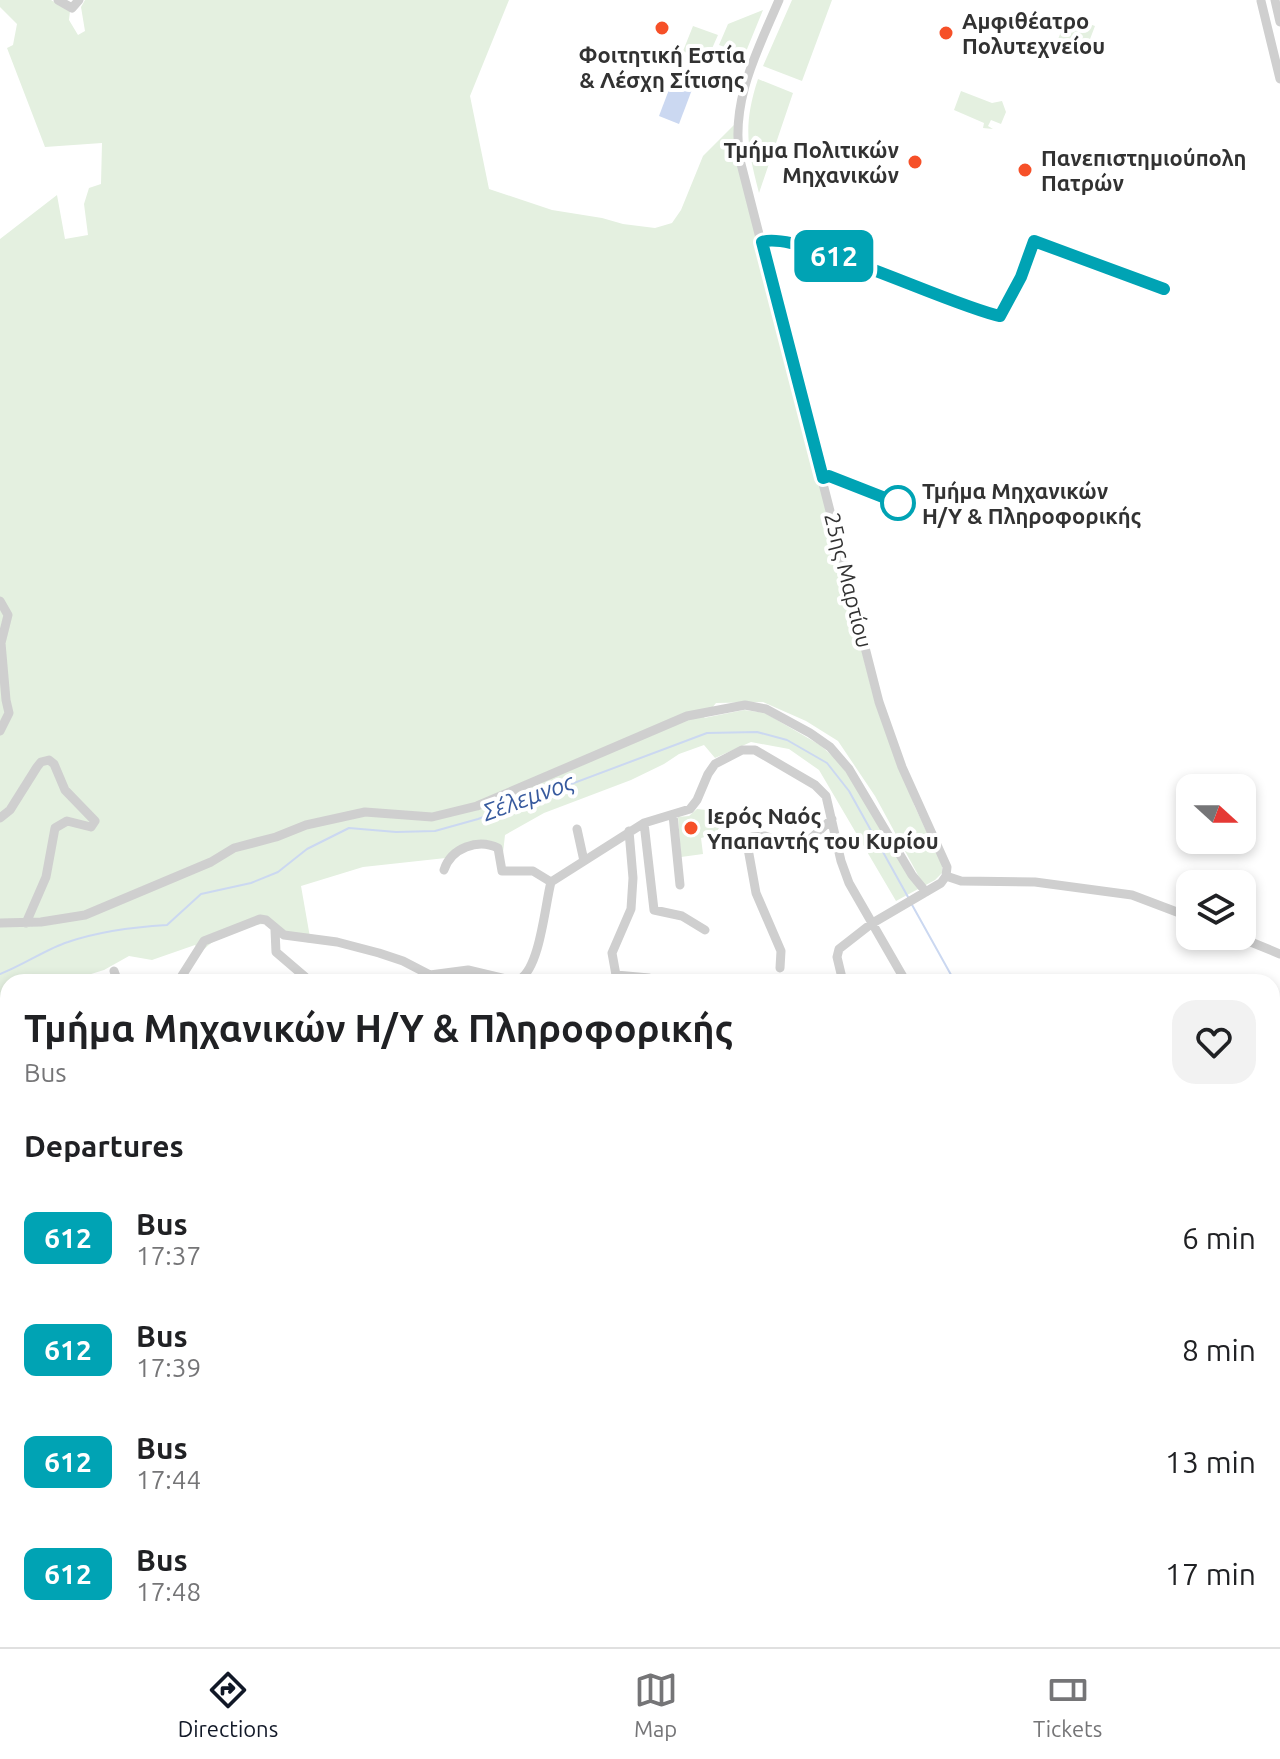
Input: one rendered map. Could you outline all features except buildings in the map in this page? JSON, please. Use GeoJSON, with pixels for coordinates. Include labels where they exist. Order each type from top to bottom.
{"type":"FeatureCollection","features":[{"type":"Feature","properties":{"kind":"street"},"geometry":{"type":"LineString","coordinates":[[58,0],[72,8],[79,0]]}},
{"type":"Feature","properties":{"kind":"street","name":"25ης Μαρτίου"},"geometry":{"type":"LineString","coordinates":[[779,0],[740,101],[737,139],[879,702],[902,767],[944,859],[946,876]]}},
{"type":"Feature","properties":{"kind":"street"},"geometry":{"type":"LineString","coordinates":[[1262,0],[1280,79]]}},
{"type":"Feature","properties":{"kind":"street"},"geometry":{"type":"LineString","coordinates":[[1275,0],[1280,22]]}},
{"type":"Feature","properties":{"kind":"street"},"geometry":{"type":"LineString","coordinates":[[0,618],[2,604]]}},
{"type":"Feature","properties":{"kind":"street"},"geometry":{"type":"LineString","coordinates":[[0,731],[9,713],[1,643],[8,617],[2,604]]}},
{"type":"Feature","properties":{"kind":"street"},"geometry":{"type":"LineString","coordinates":[[0,923],[62,920],[99,910],[211,862],[234,848],[306,825],[365,812],[432,817],[477,806],[687,716],[745,705],[766,709],[830,747],[849,769],[922,894]]}},
{"type":"Feature","properties":{"kind":"street"},"geometry":{"type":"LineString","coordinates":[[527,974],[539,940],[551,882],[629,831],[694,804],[715,764],[747,749],[755,750],[820,789],[826,796],[838,852],[849,883],[901,974]]}},
{"type":"Feature","properties":{"kind":"street"},"geometry":{"type":"LineString","coordinates":[[0,818],[10,810],[41,762],[49,760],[54,764],[65,790],[95,821],[91,827],[67,821],[55,828],[46,877],[26,923]]}},
{"type":"Feature","properties":{"kind":"street"},"geometry":{"type":"LineString","coordinates":[[673,815],[680,885]]}},
{"type":"Feature","properties":{"kind":"street"},"geometry":{"type":"LineString","coordinates":[[780,968],[781,951],[756,893],[747,843],[752,837],[765,836],[797,847],[832,819]]}},
{"type":"Feature","properties":{"kind":"street"},"geometry":{"type":"LineString","coordinates":[[644,823],[654,910],[682,916],[705,930]]}},
{"type":"Feature","properties":{"kind":"street"},"geometry":{"type":"LineString","coordinates":[[577,829],[584,861]]}},
{"type":"Feature","properties":{"kind":"street"},"geometry":{"type":"LineString","coordinates":[[616,974],[612,953],[614,944],[628,923],[631,909],[633,878],[629,831]]}},
{"type":"Feature","properties":{"kind":"street"},"geometry":{"type":"LineString","coordinates":[[444,870],[451,857],[464,848],[474,844],[490,845],[498,848],[502,871],[533,871],[551,882]]}},
{"type":"Feature","properties":{"kind":"street"},"geometry":{"type":"LineString","coordinates":[[841,974],[837,957],[839,949],[871,924],[941,883],[946,876],[961,881],[1035,882],[1136,895],[1176,911]]}},
{"type":"Feature","properties":{"kind":"street"},"geometry":{"type":"LineString","coordinates":[[185,974],[200,947],[209,939],[260,919],[266,920],[284,935],[337,942],[379,953],[428,974]]}},
{"type":"Feature","properties":{"kind":"street"},"geometry":{"type":"LineString","coordinates":[[275,930],[276,952],[302,974]]}},
{"type":"Feature","properties":{"kind":"street"},"geometry":{"type":"LineString","coordinates":[[1256,944],[1280,954]]}},
{"type":"Feature","properties":{"kind":"street"},"geometry":{"type":"LineString","coordinates":[[445,974],[468,970],[488,974]]}},
{"type":"Feature","properties":{"kind":"green space"},"geometry":{"type":"Polygon","coordinates":[[[0,0],[51,0],[70,11],[69,20],[78,35],[85,31],[81,7],[85,0],[509,0],[470,96],[489,189],[552,210],[623,224],[655,228],[672,223],[681,210],[703,156],[734,125],[734,142],[872,691],[915,807],[942,864],[942,873],[924,886],[875,796],[838,741],[806,721],[763,702],[716,703],[704,718],[744,710],[765,713],[820,745],[837,760],[920,888],[896,901],[819,770],[789,749],[751,742],[715,758],[704,745],[679,754],[631,780],[544,813],[505,835],[503,853],[491,848],[479,848],[455,857],[363,867],[301,886],[311,943],[279,937],[266,924],[240,929],[221,937],[201,953],[195,945],[152,960],[129,956],[91,974],[0,974],[0,239],[57,195],[65,239],[88,235],[84,204],[89,188],[101,184],[102,143],[45,147],[7,48],[13,45],[17,24],[0,7],[0,0]]]}},
{"type":"Feature","properties":{"kind":"green space"},"geometry":{"type":"Polygon","coordinates":[[[792,0],[832,0],[802,81],[763,66],[792,0]]]}},
{"type":"Feature","properties":{"kind":"green space"},"geometry":{"type":"Polygon","coordinates":[[[763,10],[745,54],[719,45],[728,24],[763,10]]]}},
{"type":"Feature","properties":{"kind":"green space"},"geometry":{"type":"Polygon","coordinates":[[[1067,16],[1095,26],[1087,47],[1080,51],[1057,42],[1067,16]]]}},
{"type":"Feature","properties":{"kind":"green space"},"geometry":{"type":"Polygon","coordinates":[[[693,26],[718,35],[706,62],[683,51],[693,26]]]}},
{"type":"Feature","properties":{"kind":"green space"},"geometry":{"type":"Polygon","coordinates":[[[758,79],[793,93],[759,193],[748,136],[750,110],[758,79]]]}},
{"type":"Feature","properties":{"kind":"green space"},"geometry":{"type":"Polygon","coordinates":[[[961,91],[992,103],[1002,101],[1006,112],[1001,124],[991,120],[988,126],[993,129],[983,128],[984,123],[954,110],[961,91]]]}},
{"type":"Feature","properties":{"kind":"green space"},"geometry":{"type":"Polygon","coordinates":[[[697,809],[718,816],[719,828],[715,834],[701,838],[703,854],[681,857],[678,817],[689,816],[697,809]]]}},
{"type":"Feature","properties":{"kind":"water"},"geometry":{"type":"Polygon","coordinates":[[[676,71],[696,79],[679,124],[659,116],[676,71]]]}},
{"type":"Feature","properties":{"kind":"waterway","name":"Σέλεμνος"},"geometry":{"type":"LineString","coordinates":[[0,974],[80,938],[117,930],[167,925],[201,894],[251,883],[278,872],[307,849],[349,828],[435,831],[478,819],[707,733],[757,732],[787,740],[827,763],[849,791],[908,897]]}},
{"type":"Feature","properties":{"kind":"waterway","name":"Σέλεμνος"},"geometry":{"type":"LineString","coordinates":[[911,903],[951,974]]}},
{"type":"Feature","properties":{"kind":"bus line","name":"612"},"geometry":{"type":"LineString","coordinates":[[898,503],[829,476],[823,478],[762,242],[776,239],[808,246],[970,309],[1000,316],[1021,277],[1034,241],[1164,289]]}},
{"type":"Feature","properties":{"kind":"place","name":"Φοιτητική Εστία & Λέσχη Σίτισης"},"geometry":{"type":"Point","coordinates":[662,28]}},
{"type":"Feature","properties":{"kind":"place","name":"Αμφιθέατρο Πολυτεχνείου"},"geometry":{"type":"Point","coordinates":[946,33]}},
{"type":"Feature","properties":{"kind":"place","name":"Τμήμα Πολιτικών Μηχανικών"},"geometry":{"type":"Point","coordinates":[915,162]}},
{"type":"Feature","properties":{"kind":"place","name":"Πανεπιστημιούπολη Πατρών"},"geometry":{"type":"Point","coordinates":[1025,170]}},
{"type":"Feature","properties":{"kind":"place","name":"Τμήμα Μηχανικών Η/Υ & Πληροφορικής"},"geometry":{"type":"Point","coordinates":[898,503]}},
{"type":"Feature","properties":{"kind":"place","name":"Ιερός Ναός Υπαπαντής του Κυρίου"},"geometry":{"type":"Point","coordinates":[691,828]}}]}
